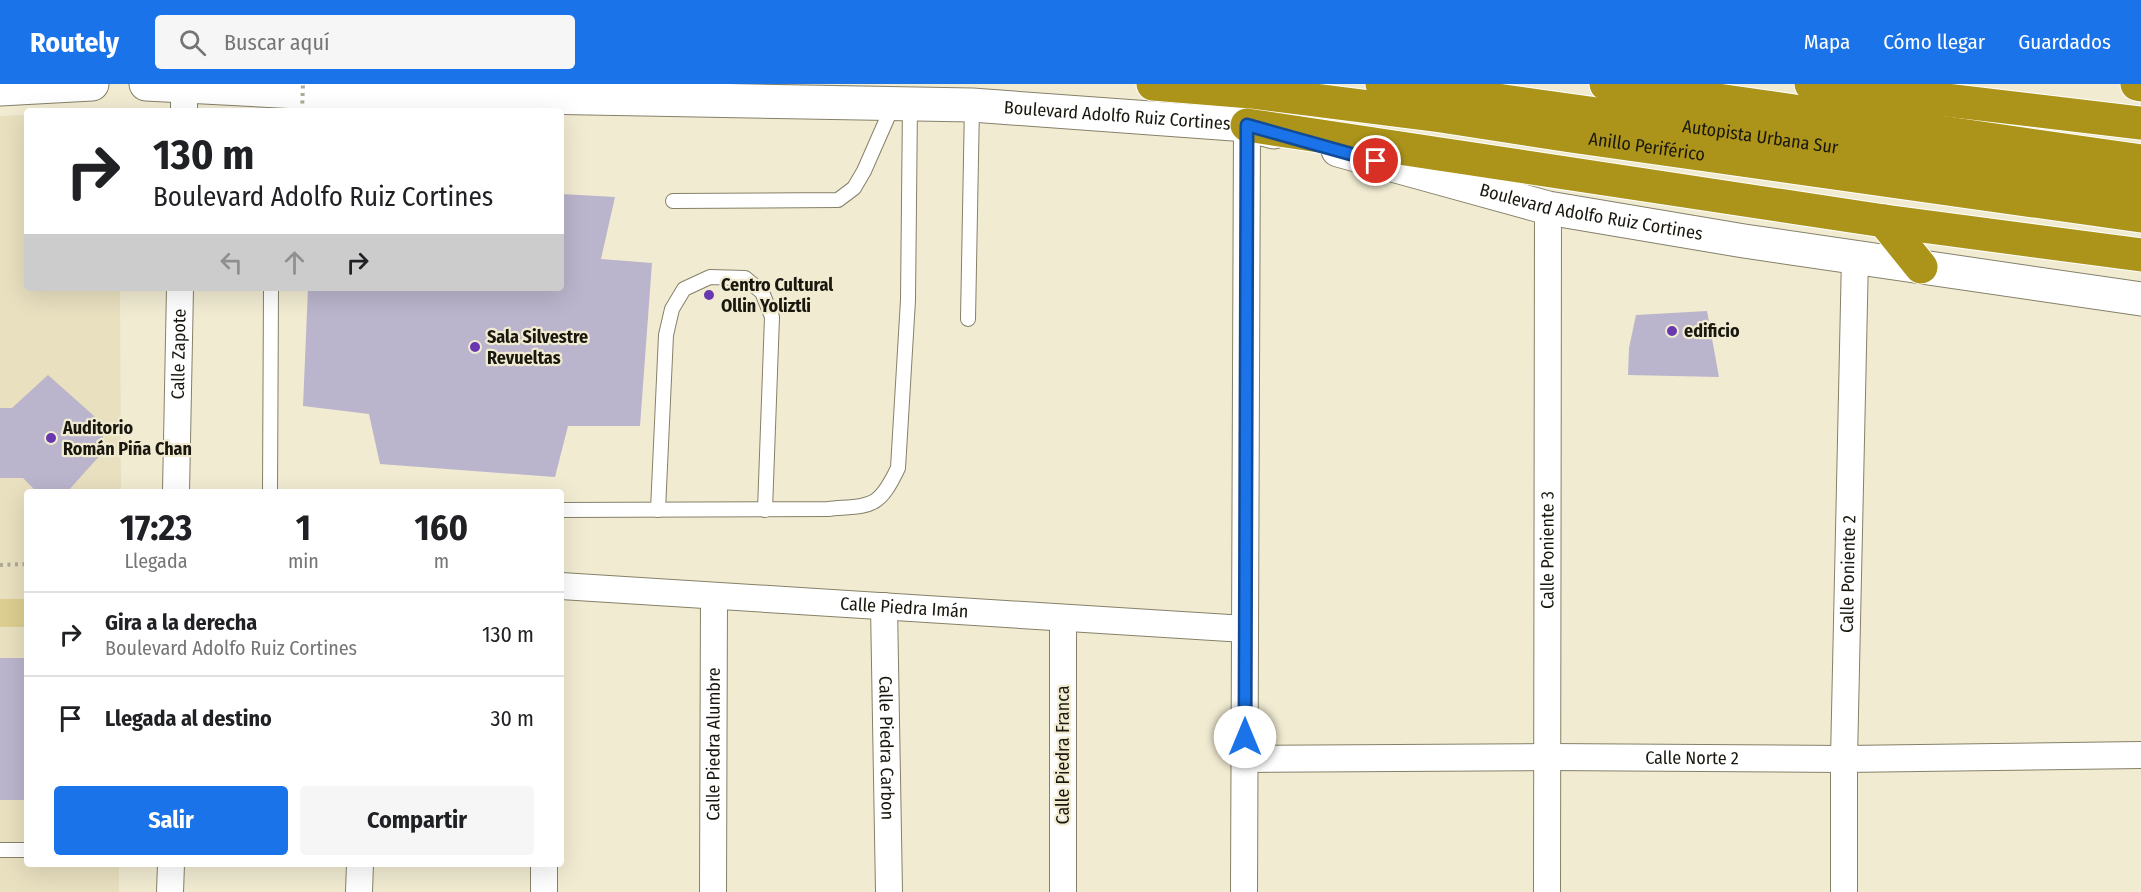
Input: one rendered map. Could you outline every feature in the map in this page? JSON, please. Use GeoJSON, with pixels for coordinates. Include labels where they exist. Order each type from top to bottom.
{"type":"FeatureCollection","features":[{"type":"Feature","properties":{"kind":"highway","name":"Anillo Periférico"},"geometry":{"type":"LineString","coordinates":[[1153,84],[1251,92],[1441,116],[2141,216]]}},
{"type":"Feature","properties":{"kind":"highway","name":"Autopista Urbana Sur"},"geometry":{"type":"LineString","coordinates":[[1382,84],[2141,190]]}},
{"type":"Feature","properties":{"kind":"highway","name":"Autopista Urbana Sur"},"geometry":{"type":"LineString","coordinates":[[1606,84],[2141,161]]}},
{"type":"Feature","properties":{"kind":"highway"},"geometry":{"type":"LineString","coordinates":[[1811,84],[2141,123]]}},
{"type":"Feature","properties":{"kind":"highway"},"geometry":{"type":"LineString","coordinates":[[1251,92],[1570,174]]}},
{"type":"Feature","properties":{"kind":"highway"},"geometry":{"type":"LineString","coordinates":[[1247,125],[1884,221],[2141,255]]}},
{"type":"Feature","properties":{"kind":"highway"},"geometry":{"type":"LineString","coordinates":[[1884,221],[1921,267]]}},
{"type":"Feature","properties":{"kind":"main road"},"geometry":{"type":"LineString","coordinates":[[0,89],[92,84]]}},
{"type":"Feature","properties":{"kind":"main road","name":"Boulevard Adolfo Ruiz Cortines"},"geometry":{"type":"LineString","coordinates":[[146,84],[184,99],[319,93],[972,105],[1247,125],[1548,208],[1744,241],[2141,299]]}},
{"type":"Feature","properties":{"kind":"street"},"geometry":{"type":"LineString","coordinates":[[1244,892],[1247,125]]}},
{"type":"Feature","properties":{"kind":"street","name":"Calle Poniente 3"},"geometry":{"type":"LineString","coordinates":[[1547,892],[1548,208]]}},
{"type":"Feature","properties":{"kind":"street","name":"Calle Poniente 2"},"geometry":{"type":"LineString","coordinates":[[1844,892],[1844,759],[1856,257]]}},
{"type":"Feature","properties":{"kind":"street","name":"Calle Zapote"},"geometry":{"type":"LineString","coordinates":[[176,489],[180,291]]}},
{"type":"Feature","properties":{"kind":"street","name":"Calle Piedra Imán"},"geometry":{"type":"LineString","coordinates":[[564,586],[1245,629]]}},
{"type":"Feature","properties":{"kind":"street","name":"Calle Piedra Alumbre"},"geometry":{"type":"LineString","coordinates":[[713,892],[714,596]]}},
{"type":"Feature","properties":{"kind":"street","name":"Calle Piedra Carbon"},"geometry":{"type":"LineString","coordinates":[[884,606],[889,892]]}},
{"type":"Feature","properties":{"kind":"street","name":"Calle Piedra Franca"},"geometry":{"type":"LineString","coordinates":[[1063,618],[1063,892]]}},
{"type":"Feature","properties":{"kind":"street","name":"Calle Norte 2"},"geometry":{"type":"LineString","coordinates":[[1244,759],[1547,757],[1844,759],[2141,755]]}},
{"type":"Feature","properties":{"kind":"street"},"geometry":{"type":"LineString","coordinates":[[170,892],[171,867]]}},
{"type":"Feature","properties":{"kind":"street"},"geometry":{"type":"LineString","coordinates":[[359,892],[360,867]]}},
{"type":"Feature","properties":{"kind":"street"},"geometry":{"type":"LineString","coordinates":[[544,867],[544,892]]}},
{"type":"Feature","properties":{"kind":"lane"},"geometry":{"type":"LineString","coordinates":[[673,201],[838,200],[854,188],[902,104]]}},
{"type":"Feature","properties":{"kind":"lane"},"geometry":{"type":"LineString","coordinates":[[564,510],[828,509],[861,506],[879,500],[888,489],[898,468],[908,300],[902,104]]}},
{"type":"Feature","properties":{"kind":"lane"},"geometry":{"type":"LineString","coordinates":[[968,319],[972,105]]}},
{"type":"Feature","properties":{"kind":"lane"},"geometry":{"type":"LineString","coordinates":[[658,510],[666,335],[672,309],[684,289],[710,277],[745,278],[762,292],[772,317],[765,510]]}},
{"type":"Feature","properties":{"kind":"lane"},"geometry":{"type":"LineString","coordinates":[[270,489],[271,291]]}},
{"type":"Feature","properties":{"kind":"lane"},"geometry":{"type":"LineString","coordinates":[[0,850],[24,850]]}},
{"type":"Feature","properties":{"kind":"path"},"geometry":{"type":"LineString","coordinates":[[302,108],[303,84]]}},
{"type":"Feature","properties":{"kind":"path"},"geometry":{"type":"LineString","coordinates":[[0,565],[24,564]]}},
{"type":"Feature","properties":{"kind":"shaded area"},"geometry":{"type":"Polygon","coordinates":[[[24,115],[24,291],[120,291],[121,489],[24,489],[24,867],[119,867],[119,892],[0,892],[0,116],[24,115]]]}},
{"type":"Feature","properties":{"kind":"shaded area"},"geometry":{"type":"Polygon","coordinates":[[[0,599],[24,599],[24,627],[0,627],[0,599]]]}},
{"type":"Feature","properties":{"kind":"building","name":"Sala Silvestre Revueltas"},"geometry":{"type":"Polygon","coordinates":[[[564,194],[615,197],[601,259],[652,263],[640,426],[568,426],[555,477],[380,464],[369,414],[303,406],[308,291],[564,291],[564,194]]]}},
{"type":"Feature","properties":{"kind":"building","name":"edificio"},"geometry":{"type":"Polygon","coordinates":[[[1707,311],[1719,377],[1628,375],[1629,348],[1636,315],[1707,311]]]}},
{"type":"Feature","properties":{"kind":"building","name":"Auditorio Román Piña Chan"},"geometry":{"type":"Polygon","coordinates":[[[48,375],[103,424],[103,452],[70,489],[34,489],[23,478],[0,478],[0,408],[12,408],[48,375]]]}},
{"type":"Feature","properties":{"kind":"building"},"geometry":{"type":"Polygon","coordinates":[[[0,658],[24,658],[24,800],[0,800],[0,658]]]}},
{"type":"Feature","properties":{"kind":"place","name":"Centro Cultural Ollin Yoliztli"},"geometry":{"type":"Point","coordinates":[709,295]}},
{"type":"Feature","properties":{"kind":"place","name":"edificio"},"geometry":{"type":"Point","coordinates":[1672,331]}},
{"type":"Feature","properties":{"kind":"place","name":"Sala Silvestre Revueltas"},"geometry":{"type":"Point","coordinates":[475,347]}},
{"type":"Feature","properties":{"kind":"place","name":"Auditorio Román Piña Chan"},"geometry":{"type":"Point","coordinates":[51,438]}},
{"type":"Feature","properties":{"kind":"route"},"geometry":{"type":"LineString","coordinates":[[1245,737],[1247,125],[1376,161]]}}]}
